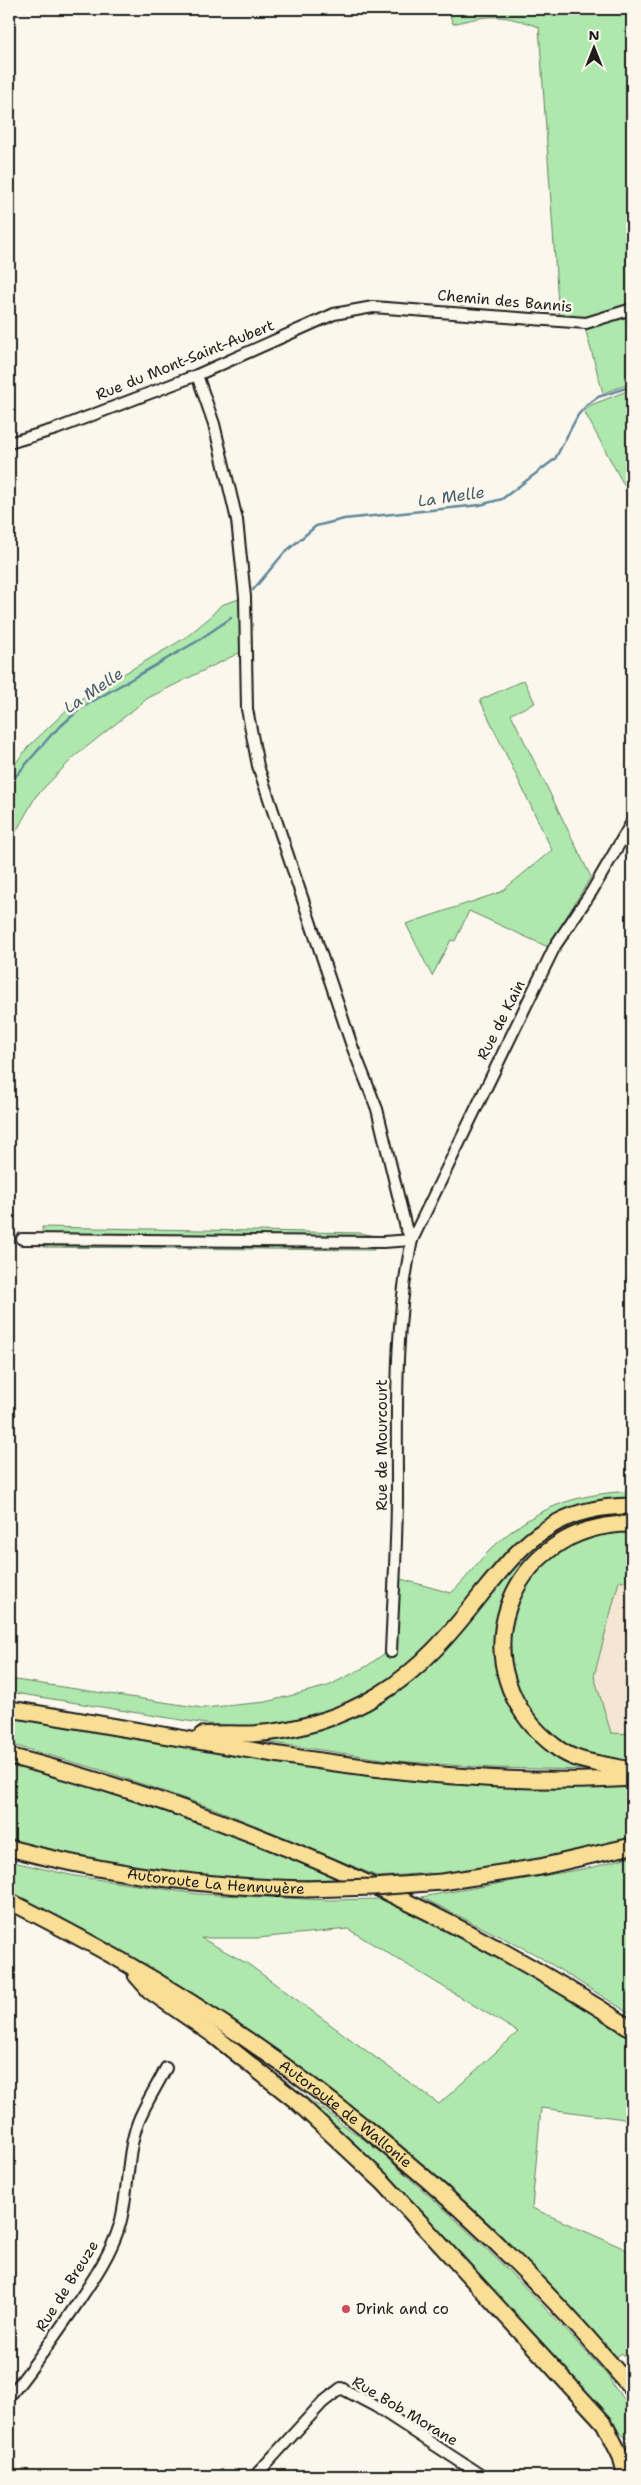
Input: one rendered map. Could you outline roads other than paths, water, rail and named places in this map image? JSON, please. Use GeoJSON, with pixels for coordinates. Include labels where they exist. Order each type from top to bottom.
{"type":"FeatureCollection","features":[{"type":"Feature","properties":{"kind":"highway"},"geometry":{"type":"LineString","coordinates":[[181,1737],[215,1734],[253,1734],[284,1730],[338,1715],[359,1706],[416,1668],[449,1635],[509,1561],[546,1529],[566,1518],[592,1509],[632,1506]]}},
{"type":"Feature","properties":{"kind":"highway"},"geometry":{"type":"LineString","coordinates":[[632,1524],[610,1524],[590,1528],[564,1538],[537,1560],[521,1579],[510,1600],[503,1626],[502,1652],[505,1675],[513,1700],[526,1720],[541,1736],[559,1750],[581,1761],[632,1771]]}},
{"type":"Feature","properties":{"kind":"highway"},"geometry":{"type":"LineString","coordinates":[[9,1709],[304,1757],[469,1777],[534,1781],[588,1781],[632,1778]]}},
{"type":"Feature","properties":{"kind":"highway"},"geometry":{"type":"LineString","coordinates":[[9,1756],[120,1788],[203,1816],[326,1865],[440,1918],[521,1961],[632,2029]]}},
{"type":"Feature","properties":{"kind":"highway","name":"Autoroute La Hennuyère"},"geometry":{"type":"LineString","coordinates":[[9,1848],[68,1864],[186,1882],[239,1887],[306,1888],[373,1887],[442,1882],[540,1868],[632,1846]]}},
{"type":"Feature","properties":{"kind":"highway","name":"Autoroute de Wallonie"},"geometry":{"type":"LineString","coordinates":[[9,1901],[123,1962],[184,1999],[258,2049],[388,2147],[488,2236],[550,2297],[632,2389]]}},
{"type":"Feature","properties":{"kind":"highway"},"geometry":{"type":"LineString","coordinates":[[123,1962],[150,1991],[212,2034],[295,2100],[384,2183],[604,2423],[621,2457],[626,2476]]}},
{"type":"Feature","properties":{"kind":"street","name":"Chemin des Bannis"},"geometry":{"type":"LineString","coordinates":[[373,307],[586,323],[632,309]]}},
{"type":"Feature","properties":{"kind":"street","name":"Rue du Mont-Saint-Aubert"},"geometry":{"type":"LineString","coordinates":[[9,443],[56,429],[197,375],[334,314],[373,307]]}},
{"type":"Feature","properties":{"kind":"street"},"geometry":{"type":"LineString","coordinates":[[22,1238],[373,1242],[412,1240],[406,1228],[377,1109],[352,1046],[258,766],[247,709],[244,597],[237,520],[214,424],[197,375]]}},
{"type":"Feature","properties":{"kind":"street","name":"Rue de Kain"},"geometry":{"type":"LineString","coordinates":[[412,1240],[555,946],[592,891],[632,822]]}},
{"type":"Feature","properties":{"kind":"street","name":"Rue de Mourcourt"},"geometry":{"type":"LineString","coordinates":[[391,1652],[397,1535],[397,1362],[404,1283],[412,1240]]}},
{"type":"Feature","properties":{"kind":"street","name":"Rue de Breuze"},"geometry":{"type":"LineString","coordinates":[[9,2397],[32,2369],[90,2284],[108,2252],[119,2226],[127,2194],[132,2146],[138,2122],[166,2068]]}},
{"type":"Feature","properties":{"kind":"street","name":"Rue Bob Morane"},"geometry":{"type":"LineString","coordinates":[[255,2476],[322,2403],[341,2388],[374,2406],[482,2476]]}},
{"type":"Feature","properties":{"kind":"waterway","name":"La Melle"},"geometry":{"type":"LineString","coordinates":[[253,590],[284,553],[316,526],[344,519],[480,505],[502,499],[555,459],[578,415],[587,405],[598,397],[632,386]]}},
{"type":"Feature","properties":{"kind":"waterway","name":"La Melle"},"geometry":{"type":"LineString","coordinates":[[9,784],[52,734],[81,708],[196,642],[231,618]]}},
{"type":"Feature","properties":{"kind":"place","name":"Drink and co"},"geometry":{"type":"Point","coordinates":[346,2309]}}]}
